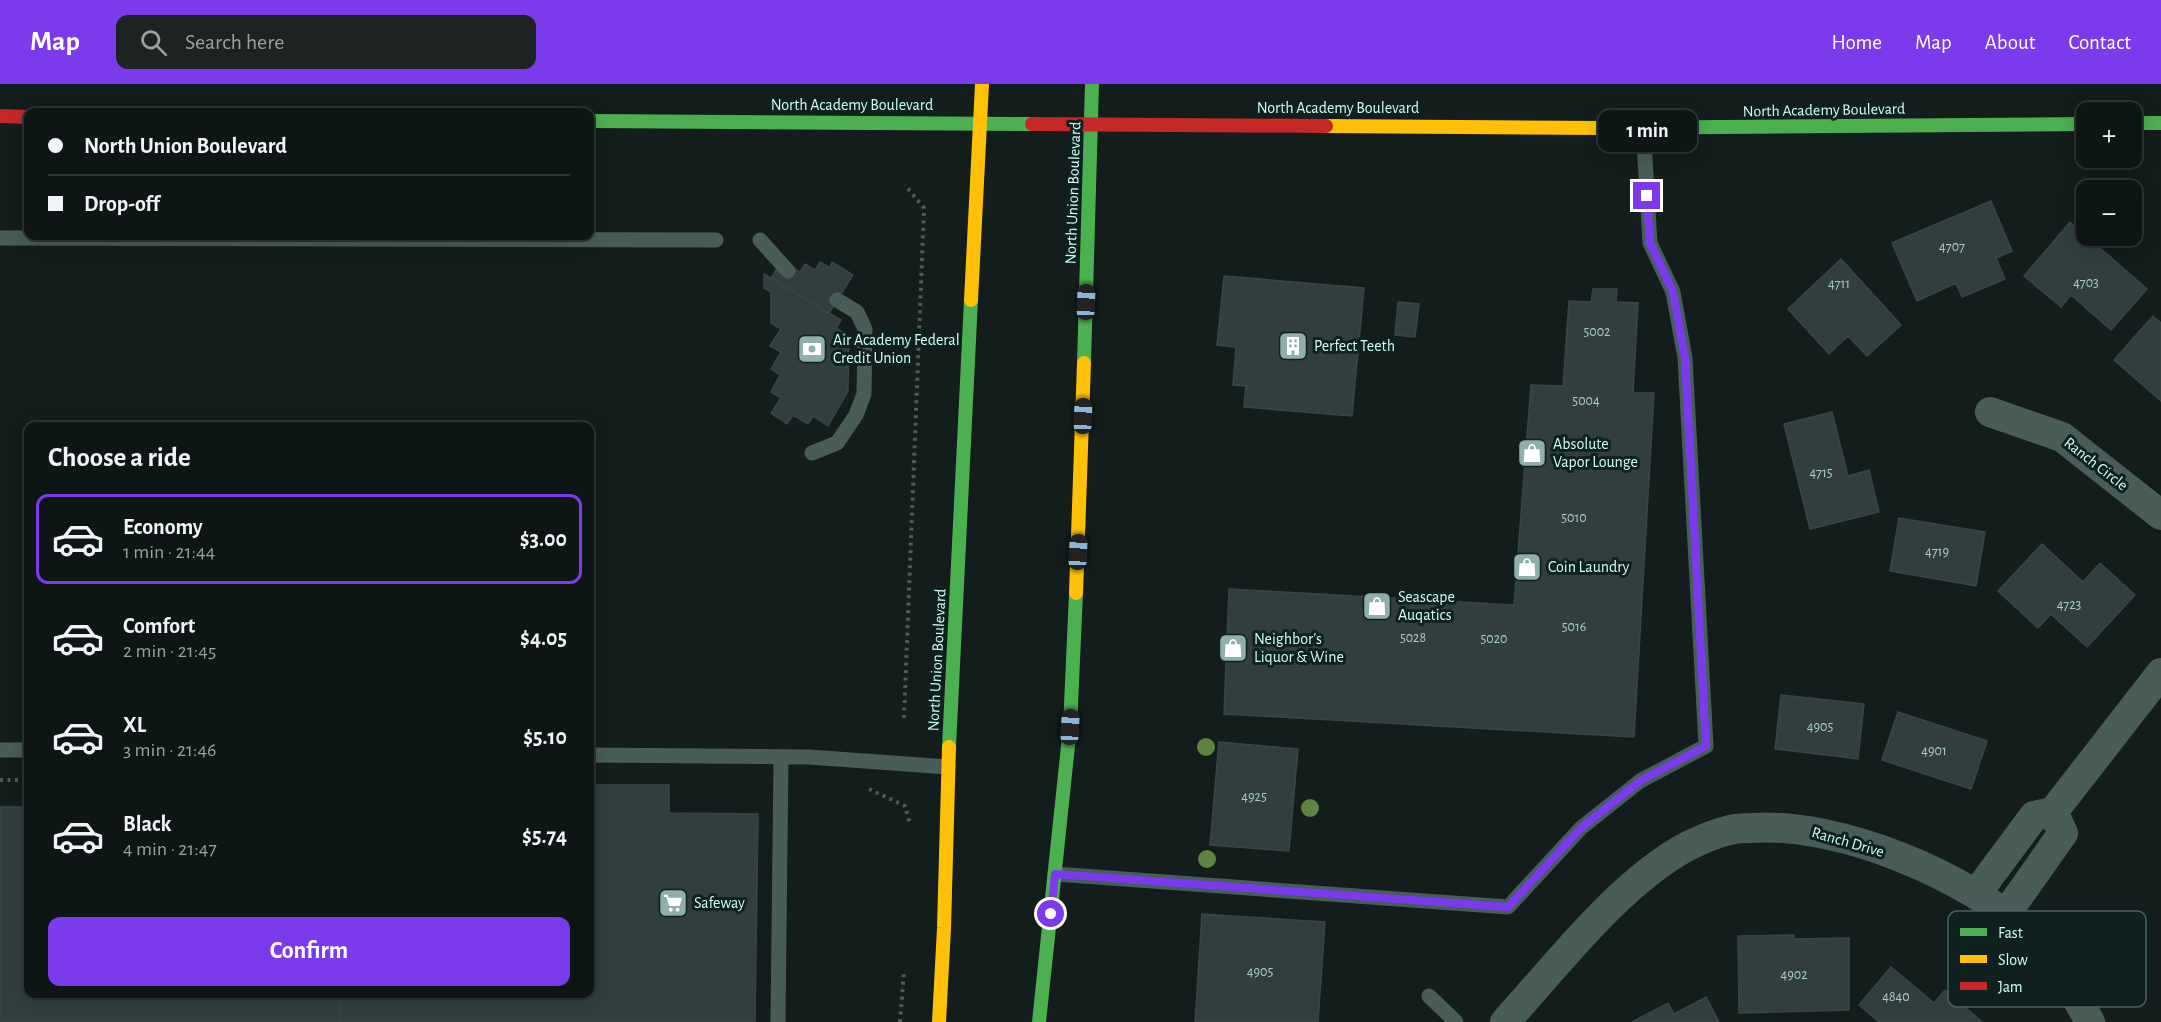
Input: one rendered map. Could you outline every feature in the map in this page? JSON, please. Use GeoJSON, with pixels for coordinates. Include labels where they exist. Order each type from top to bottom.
{"type":"FeatureCollection","features":[{"type":"Feature","properties":{"kind":"main road","name":"North Union Boulevard"},"geometry":{"type":"LineString","coordinates":[[939,1022],[948,767],[982,84]]}},
{"type":"Feature","properties":{"kind":"main road","name":"North Union Boulevard"},"geometry":{"type":"LineString","coordinates":[[1039,1022],[1070,727],[1079,530],[1092,84]]}},
{"type":"Feature","properties":{"kind":"main road"},"geometry":{"type":"LineString","coordinates":[[0,116],[24,117]]}},
{"type":"Feature","properties":{"kind":"main road","name":"North Academy Boulevard"},"geometry":{"type":"LineString","coordinates":[[594,121],[1643,126],[1665,128],[2076,124]]}},
{"type":"Feature","properties":{"kind":"main road"},"geometry":{"type":"LineString","coordinates":[[2142,123],[2161,123]]}},
{"type":"Feature","properties":{"kind":"street","name":"Ranch Circle"},"geometry":{"type":"LineString","coordinates":[[1990,412],[2062,437],[2161,515]]}},
{"type":"Feature","properties":{"kind":"street"},"geometry":{"type":"LineString","coordinates":[[1976,894],[2034,816],[2053,812],[2161,673]]}},
{"type":"Feature","properties":{"kind":"street"},"geometry":{"type":"LineString","coordinates":[[2008,911],[2063,833],[2053,812]]}},
{"type":"Feature","properties":{"kind":"street","name":"Ranch Drive"},"geometry":{"type":"LineString","coordinates":[[1505,1022],[1594,923],[1643,875],[1688,846],[1731,829],[1770,827],[1820,832],[1905,859],[1976,894],[2002,911]]}},
{"type":"Feature","properties":{"kind":"street","name":"Ranch Drive"},"geometry":{"type":"LineString","coordinates":[[2082,1007],[2090,1022]]}},
{"type":"Feature","properties":{"kind":"lane"},"geometry":{"type":"LineString","coordinates":[[1055,874],[1508,907],[1581,828],[1640,781],[1706,746],[1685,358],[1673,292],[1650,243],[1643,126]]}},
{"type":"Feature","properties":{"kind":"lane"},"geometry":{"type":"LineString","coordinates":[[0,238],[24,238]]}},
{"type":"Feature","properties":{"kind":"lane"},"geometry":{"type":"LineString","coordinates":[[594,240],[716,240]]}},
{"type":"Feature","properties":{"kind":"lane"},"geometry":{"type":"LineString","coordinates":[[760,240],[788,271]]}},
{"type":"Feature","properties":{"kind":"lane"},"geometry":{"type":"LineString","coordinates":[[812,453],[837,443],[856,415],[864,394],[865,329],[857,312],[837,300]]}},
{"type":"Feature","properties":{"kind":"lane"},"geometry":{"type":"LineString","coordinates":[[0,750],[24,750]]}},
{"type":"Feature","properties":{"kind":"lane"},"geometry":{"type":"LineString","coordinates":[[594,755],[809,757],[948,767]]}},
{"type":"Feature","properties":{"kind":"lane"},"geometry":{"type":"LineString","coordinates":[[778,1022],[780,757]]}},
{"type":"Feature","properties":{"kind":"lane"},"geometry":{"type":"LineString","coordinates":[[1429,996],[1456,1022]]}},
{"type":"Feature","properties":{"kind":"path"},"geometry":{"type":"LineString","coordinates":[[904,718],[924,208],[905,185]]}},
{"type":"Feature","properties":{"kind":"path"},"geometry":{"type":"LineString","coordinates":[[0,780],[24,780]]}},
{"type":"Feature","properties":{"kind":"path"},"geometry":{"type":"LineString","coordinates":[[864,787],[905,806],[911,827]]}},
{"type":"Feature","properties":{"kind":"path"},"geometry":{"type":"LineString","coordinates":[[900,1022],[904,964]]}},
{"type":"Feature","properties":{"kind":"building"},"geometry":{"type":"Polygon","coordinates":[[[1991,201],[2012,251],[1996,258],[2005,279],[1962,297],[1956,283],[1917,301],[1892,243],[1991,201]]]}},
{"type":"Feature","properties":{"kind":"building"},"geometry":{"type":"Polygon","coordinates":[[[2070,222],[2076,227],[2076,246],[2098,246],[2147,289],[2111,330],[2071,295],[2061,307],[2024,276],[2070,222]]]}},
{"type":"Feature","properties":{"kind":"building"},"geometry":{"type":"Polygon","coordinates":[[[1841,259],[1901,325],[1867,356],[1848,336],[1829,354],[1788,309],[1841,259]]]}},
{"type":"Feature","properties":{"kind":"building"},"geometry":{"type":"Polygon","coordinates":[[[820,262],[830,268],[832,262],[853,275],[829,313],[771,278],[776,270],[785,275],[791,266],[800,272],[805,264],[815,270],[820,262]]]}},
{"type":"Feature","properties":{"kind":"building","name":"Air Academy Federal Credit Union"},"geometry":{"type":"Polygon","coordinates":[[[764,274],[841,320],[836,328],[849,336],[848,391],[828,426],[813,416],[808,424],[793,415],[787,424],[771,413],[781,398],[771,392],[780,375],[771,369],[781,352],[770,346],[781,329],[771,323],[771,292],[764,288],[764,274]]]}},
{"type":"Feature","properties":{"kind":"building","name":"Perfect Teeth"},"geometry":{"type":"Polygon","coordinates":[[[1224,276],[1364,288],[1352,416],[1244,407],[1246,386],[1233,385],[1236,347],[1217,345],[1224,276]]]}},
{"type":"Feature","properties":{"kind":"building"},"geometry":{"type":"Polygon","coordinates":[[[1593,289],[1617,289],[1616,302],[1638,303],[1633,393],[1654,393],[1634,737],[1224,714],[1229,589],[1514,605],[1531,385],[1563,386],[1569,301],[1591,302],[1593,289]]]}},
{"type":"Feature","properties":{"kind":"building"},"geometry":{"type":"Polygon","coordinates":[[[1398,302],[1419,304],[1415,337],[1395,335],[1398,302]]]}},
{"type":"Feature","properties":{"kind":"building"},"geometry":{"type":"Polygon","coordinates":[[[2153,316],[2161,323],[2161,401],[2114,360],[2153,316]]]}},
{"type":"Feature","properties":{"kind":"building"},"geometry":{"type":"Polygon","coordinates":[[[1832,412],[1848,476],[1869,470],[1879,512],[1810,529],[1784,424],[1832,412]]]}},
{"type":"Feature","properties":{"kind":"building"},"geometry":{"type":"Polygon","coordinates":[[[1899,518],[1985,532],[1976,586],[1890,571],[1899,518]]]}},
{"type":"Feature","properties":{"kind":"building"},"geometry":{"type":"Polygon","coordinates":[[[2042,544],[2083,582],[2100,563],[2135,595],[2087,647],[2051,614],[2038,628],[1998,591],[2042,544]]]}},
{"type":"Feature","properties":{"kind":"building"},"geometry":{"type":"Polygon","coordinates":[[[1781,695],[1864,704],[1858,759],[1775,749],[1781,695]]]}},
{"type":"Feature","properties":{"kind":"building"},"geometry":{"type":"Polygon","coordinates":[[[1898,712],[1987,741],[1971,789],[1882,760],[1898,712]]]}},
{"type":"Feature","properties":{"kind":"building"},"geometry":{"type":"Polygon","coordinates":[[[1219,742],[1298,749],[1289,851],[1210,845],[1219,742]]]}},
{"type":"Feature","properties":{"kind":"building","name":"Safeway"},"geometry":{"type":"Polygon","coordinates":[[[594,785],[669,785],[669,813],[758,814],[755,1022],[340,1022],[340,998],[594,998],[594,785]]]}},
{"type":"Feature","properties":{"kind":"building"},"geometry":{"type":"Polygon","coordinates":[[[0,807],[24,807],[24,998],[340,998],[340,1022],[0,1022],[0,807]]]}},
{"type":"Feature","properties":{"kind":"building"},"geometry":{"type":"Polygon","coordinates":[[[1202,914],[1325,922],[1318,1022],[1195,1022],[1202,914]]]}},
{"type":"Feature","properties":{"kind":"building"},"geometry":{"type":"Polygon","coordinates":[[[1794,935],[1794,939],[1849,938],[1849,1010],[1739,1013],[1738,936],[1794,935]]]}},
{"type":"Feature","properties":{"kind":"building"},"geometry":{"type":"Polygon","coordinates":[[[1891,967],[1934,1003],[1945,990],[1948,993],[1948,1007],[1965,1007],[1982,1022],[1879,1022],[1859,1005],[1891,967]]]}},
{"type":"Feature","properties":{"kind":"building"},"geometry":{"type":"Polygon","coordinates":[[[1706,997],[1719,1022],[1632,1022],[1668,1003],[1674,1014],[1706,997]]]}},
{"type":"Feature","properties":{"kind":"traffic: fast"},"geometry":{"type":"LineString","coordinates":[[1084,363],[1092,84]]}},
{"type":"Feature","properties":{"kind":"traffic: fast"},"geometry":{"type":"LineString","coordinates":[[594,121],[1032,124]]}},
{"type":"Feature","properties":{"kind":"traffic: fast"},"geometry":{"type":"LineString","coordinates":[[2142,123],[2161,123]]}},
{"type":"Feature","properties":{"kind":"traffic: fast"},"geometry":{"type":"LineString","coordinates":[[1603,128],[2076,124]]}},
{"type":"Feature","properties":{"kind":"traffic: fast"},"geometry":{"type":"LineString","coordinates":[[949,747],[971,300]]}},
{"type":"Feature","properties":{"kind":"traffic: fast"},"geometry":{"type":"LineString","coordinates":[[1039,1022],[1070,727],[1076,593]]}},
{"type":"Feature","properties":{"kind":"traffic: slow"},"geometry":{"type":"LineString","coordinates":[[971,300],[982,84]]}},
{"type":"Feature","properties":{"kind":"traffic: slow"},"geometry":{"type":"LineString","coordinates":[[1326,126],[1603,128]]}},
{"type":"Feature","properties":{"kind":"traffic: slow"},"geometry":{"type":"LineString","coordinates":[[1076,593],[1084,363]]}},
{"type":"Feature","properties":{"kind":"traffic: slow"},"geometry":{"type":"LineString","coordinates":[[939,1022],[949,747]]}},
{"type":"Feature","properties":{"kind":"traffic: jam"},"geometry":{"type":"LineString","coordinates":[[0,116],[24,117]]}},
{"type":"Feature","properties":{"kind":"traffic: jam"},"geometry":{"type":"LineString","coordinates":[[1032,124],[1326,126]]}},
{"type":"Feature","properties":{"kind":"place","name":"Perfect Teeth"},"geometry":{"type":"Point","coordinates":[1293,346]}},
{"type":"Feature","properties":{"kind":"place","name":"Air Academy Federal Credit Union"},"geometry":{"type":"Point","coordinates":[812,349]}},
{"type":"Feature","properties":{"kind":"place","name":"Absolute Vapor Lounge"},"geometry":{"type":"Point","coordinates":[1532,453]}},
{"type":"Feature","properties":{"kind":"place","name":"Coin Laundry"},"geometry":{"type":"Point","coordinates":[1527,567]}},
{"type":"Feature","properties":{"kind":"place","name":"Seascape Auqatics"},"geometry":{"type":"Point","coordinates":[1377,606]}},
{"type":"Feature","properties":{"kind":"place","name":"Neighbor's Liquor & Wine"},"geometry":{"type":"Point","coordinates":[1233,648]}},
{"type":"Feature","properties":{"kind":"place","name":"Safeway"},"geometry":{"type":"Point","coordinates":[673,903]}},
{"type":"Feature","properties":{"kind":"route"},"geometry":{"type":"LineString","coordinates":[[1051,914],[1055,874],[1508,907],[1581,828],[1640,781],[1706,746],[1685,358],[1673,292],[1650,243],[1647,196]]}}]}
